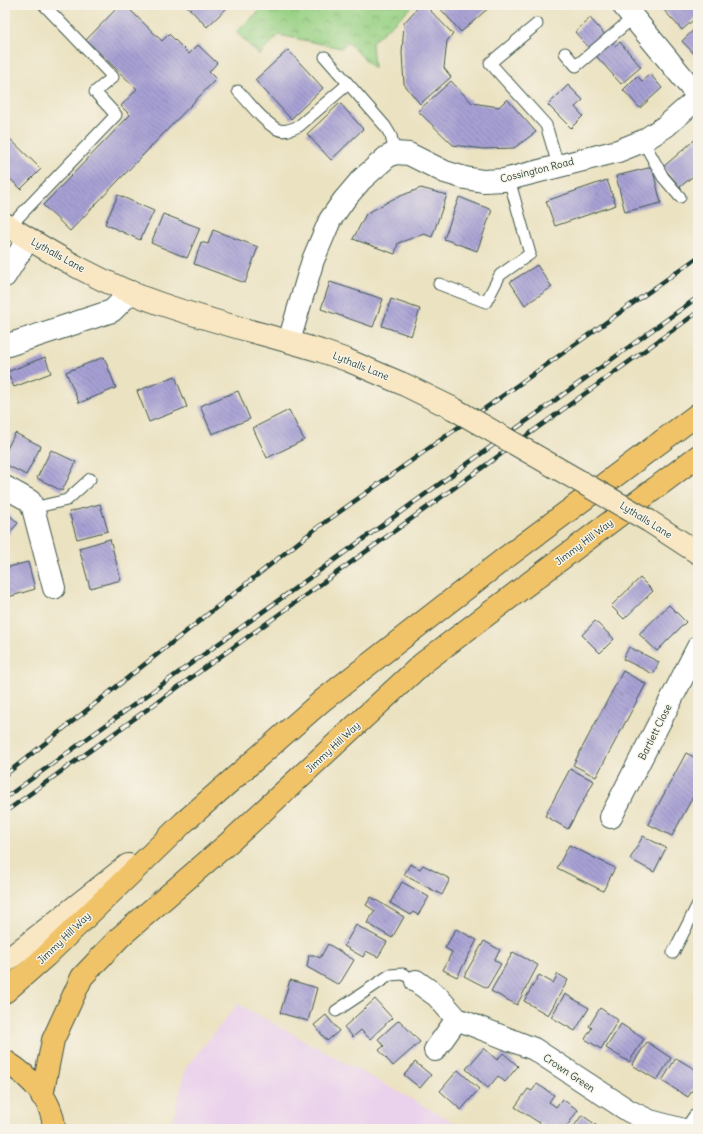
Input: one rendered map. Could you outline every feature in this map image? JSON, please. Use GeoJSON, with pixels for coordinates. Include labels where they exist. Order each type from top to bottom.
{"type":"FeatureCollection","features":[{"type":"Feature","properties":{"kind":"highway","name":"Jimmy Hill Way"},"geometry":{"type":"LineString","coordinates":[[5,992],[52,951],[184,822],[323,700],[504,559],[698,414]]}},
{"type":"Feature","properties":{"kind":"highway","name":"Jimmy Hill Way"},"geometry":{"type":"LineString","coordinates":[[42,1096],[53,1040],[82,977],[120,937],[233,839],[423,663],[698,456]]}},
{"type":"Feature","properties":{"kind":"highway"},"geometry":{"type":"LineString","coordinates":[[5,1061],[35,1083],[50,1111],[54,1129]]}},
{"type":"Feature","properties":{"kind":"street","name":"Cossington Road"},"geometry":{"type":"LineString","coordinates":[[395,154],[409,154],[445,172],[465,178],[483,181],[509,179],[558,165],[618,151],[643,141],[666,126],[698,97],[631,10]]}},
{"type":"Feature","properties":{"kind":"street"},"geometry":{"type":"LineString","coordinates":[[290,341],[313,260],[330,220],[361,180],[375,166],[395,154]]}},
{"type":"Feature","properties":{"kind":"street","name":"Lythalls Lane"},"geometry":{"type":"LineString","coordinates":[[7,225],[66,261],[131,292],[174,308],[290,341],[347,360],[403,384],[454,409],[649,521],[698,553]]}},
{"type":"Feature","properties":{"kind":"street"},"geometry":{"type":"LineString","coordinates":[[5,276],[28,239]]}},
{"type":"Feature","properties":{"kind":"street"},"geometry":{"type":"LineString","coordinates":[[5,346],[112,311],[131,292]]}},
{"type":"Feature","properties":{"kind":"street"},"geometry":{"type":"LineString","coordinates":[[5,487],[30,501],[54,588]]}},
{"type":"Feature","properties":{"kind":"street","name":"Bartlett Close"},"geometry":{"type":"LineString","coordinates":[[611,817],[698,647]]}},
{"type":"Feature","properties":{"kind":"street"},"geometry":{"type":"LineString","coordinates":[[5,962],[184,822]]}},
{"type":"Feature","properties":{"kind":"street","name":"Crown Green"},"geometry":{"type":"LineString","coordinates":[[416,981],[437,996],[457,1019],[534,1049],[629,1111],[650,1121],[680,1129]]}},
{"type":"Feature","properties":{"kind":"street"},"geometry":{"type":"LineString","coordinates":[[435,1050],[457,1019]]}},
{"type":"Feature","properties":{"kind":"street"},"geometry":{"type":"LineString","coordinates":[[692,1129],[698,1120]]}},
{"type":"Feature","properties":{"kind":"lane"},"geometry":{"type":"LineString","coordinates":[[7,225],[116,115],[95,92],[113,77],[44,5]]}},
{"type":"Feature","properties":{"kind":"lane"},"geometry":{"type":"LineString","coordinates":[[565,53],[576,66],[631,10]]}},
{"type":"Feature","properties":{"kind":"lane"},"geometry":{"type":"LineString","coordinates":[[537,24],[490,64],[546,125],[558,165]]}},
{"type":"Feature","properties":{"kind":"lane"},"geometry":{"type":"LineString","coordinates":[[325,57],[386,126],[395,154]]}},
{"type":"Feature","properties":{"kind":"lane"},"geometry":{"type":"LineString","coordinates":[[238,91],[267,121],[278,130],[290,130],[298,126],[348,84]]}},
{"type":"Feature","properties":{"kind":"lane"},"geometry":{"type":"LineString","coordinates":[[643,141],[663,177],[680,197]]}},
{"type":"Feature","properties":{"kind":"lane"},"geometry":{"type":"LineString","coordinates":[[439,284],[486,302],[500,275],[530,254],[509,179]]}},
{"type":"Feature","properties":{"kind":"lane"},"geometry":{"type":"LineString","coordinates":[[33,508],[67,500],[90,479]]}},
{"type":"Feature","properties":{"kind":"lane"},"geometry":{"type":"LineString","coordinates":[[673,953],[698,904]]}},
{"type":"Feature","properties":{"kind":"lane"},"geometry":{"type":"LineString","coordinates":[[336,1011],[390,975],[403,974],[416,981]]}},
{"type":"Feature","properties":{"kind":"shaded area"},"geometry":{"type":"Polygon","coordinates":[[[238,1004],[464,1129],[171,1129],[186,1067],[238,1004]]]}},
{"type":"Feature","properties":{"kind":"green space"},"geometry":{"type":"Polygon","coordinates":[[[266,5],[414,5],[372,42],[374,69],[348,42],[341,48],[279,35],[259,55],[236,32],[266,5]]]}},
{"type":"Feature","properties":{"kind":"building"},"geometry":{"type":"Polygon","coordinates":[[[120,5],[125,5],[162,41],[169,34],[189,54],[198,45],[217,63],[209,72],[216,79],[70,231],[43,205],[130,115],[121,106],[137,89],[86,40],[120,5]]]}},
{"type":"Feature","properties":{"kind":"building"},"geometry":{"type":"Polygon","coordinates":[[[186,5],[230,5],[207,27],[186,5]]]}},
{"type":"Feature","properties":{"kind":"building"},"geometry":{"type":"Polygon","coordinates":[[[420,5],[425,5],[453,34],[447,41],[444,68],[451,77],[420,104],[404,84],[402,53],[404,23],[420,5]]]}},
{"type":"Feature","properties":{"kind":"building"},"geometry":{"type":"Polygon","coordinates":[[[437,5],[492,5],[461,32],[437,5]]]}},
{"type":"Feature","properties":{"kind":"building"},"geometry":{"type":"Polygon","coordinates":[[[663,5],[697,5],[698,16],[682,30],[661,7],[663,5]]]}},
{"type":"Feature","properties":{"kind":"building"},"geometry":{"type":"Polygon","coordinates":[[[590,18],[615,46],[620,42],[641,67],[621,84],[575,32],[590,18]]]}},
{"type":"Feature","properties":{"kind":"building"},"geometry":{"type":"Polygon","coordinates":[[[698,26],[698,58],[682,41],[698,26]]]}},
{"type":"Feature","properties":{"kind":"building"},"geometry":{"type":"Polygon","coordinates":[[[288,50],[323,88],[291,119],[255,80],[288,50]]]}},
{"type":"Feature","properties":{"kind":"building"},"geometry":{"type":"Polygon","coordinates":[[[650,74],[662,88],[640,108],[623,90],[637,76],[642,81],[650,74]]]}},
{"type":"Feature","properties":{"kind":"building"},"geometry":{"type":"Polygon","coordinates":[[[451,81],[472,103],[499,107],[507,99],[536,132],[514,148],[483,149],[453,145],[418,111],[451,81]]]}},
{"type":"Feature","properties":{"kind":"building"},"geometry":{"type":"Polygon","coordinates":[[[568,85],[583,100],[575,107],[583,116],[571,128],[548,105],[568,85]]]}},
{"type":"Feature","properties":{"kind":"building"},"geometry":{"type":"Polygon","coordinates":[[[340,103],[363,129],[331,160],[307,134],[340,103]]]}},
{"type":"Feature","properties":{"kind":"building"},"geometry":{"type":"Polygon","coordinates":[[[5,134],[41,169],[21,189],[5,174],[5,134]]]}},
{"type":"Feature","properties":{"kind":"building"},"geometry":{"type":"Polygon","coordinates":[[[698,137],[698,172],[680,187],[663,167],[698,137]]]}},
{"type":"Feature","properties":{"kind":"building"},"geometry":{"type":"Polygon","coordinates":[[[652,167],[661,203],[625,212],[616,176],[652,167]]]}},
{"type":"Feature","properties":{"kind":"building"},"geometry":{"type":"Polygon","coordinates":[[[607,180],[616,205],[555,226],[546,201],[607,180]]]}},
{"type":"Feature","properties":{"kind":"building"},"geometry":{"type":"Polygon","coordinates":[[[421,188],[447,195],[432,237],[424,234],[398,243],[395,254],[353,239],[366,214],[393,199],[421,188]]]}},
{"type":"Feature","properties":{"kind":"building"},"geometry":{"type":"Polygon","coordinates":[[[118,195],[154,211],[140,240],[105,224],[118,195]]]}},
{"type":"Feature","properties":{"kind":"building"},"geometry":{"type":"Polygon","coordinates":[[[459,197],[492,210],[477,251],[444,239],[459,197]]]}},
{"type":"Feature","properties":{"kind":"building"},"geometry":{"type":"Polygon","coordinates":[[[163,214],[200,228],[187,258],[151,243],[163,214]]]}},
{"type":"Feature","properties":{"kind":"building"},"geometry":{"type":"Polygon","coordinates":[[[213,230],[258,247],[245,283],[194,264],[201,242],[208,244],[213,230]]]}},
{"type":"Feature","properties":{"kind":"building"},"geometry":{"type":"Polygon","coordinates":[[[537,265],[552,287],[525,305],[510,282],[537,265]]]}},
{"type":"Feature","properties":{"kind":"building"},"geometry":{"type":"Polygon","coordinates":[[[330,282],[383,299],[373,327],[321,309],[330,282]]]}},
{"type":"Feature","properties":{"kind":"building"},"geometry":{"type":"Polygon","coordinates":[[[391,299],[420,309],[411,336],[382,326],[391,299]]]}},
{"type":"Feature","properties":{"kind":"building"},"geometry":{"type":"Polygon","coordinates":[[[45,357],[51,373],[14,387],[7,372],[45,357]]]}},
{"type":"Feature","properties":{"kind":"building"},"geometry":{"type":"Polygon","coordinates":[[[104,357],[116,388],[79,403],[66,372],[104,357]]]}},
{"type":"Feature","properties":{"kind":"building"},"geometry":{"type":"Polygon","coordinates":[[[175,376],[187,407],[149,422],[137,391],[175,376]]]}},
{"type":"Feature","properties":{"kind":"building"},"geometry":{"type":"Polygon","coordinates":[[[238,391],[250,419],[212,434],[200,406],[238,391]]]}},
{"type":"Feature","properties":{"kind":"building"},"geometry":{"type":"Polygon","coordinates":[[[289,410],[304,440],[267,458],[253,428],[289,410]]]}},
{"type":"Feature","properties":{"kind":"building"},"geometry":{"type":"Polygon","coordinates":[[[15,433],[41,446],[26,475],[5,464],[5,453],[15,433]]]}},
{"type":"Feature","properties":{"kind":"building"},"geometry":{"type":"Polygon","coordinates":[[[51,450],[76,462],[62,491],[37,478],[51,450]]]}},
{"type":"Feature","properties":{"kind":"building"},"geometry":{"type":"Polygon","coordinates":[[[100,504],[108,531],[77,539],[69,512],[100,504]]]}},
{"type":"Feature","properties":{"kind":"building"},"geometry":{"type":"Polygon","coordinates":[[[5,511],[18,523],[5,538],[5,511]]]}},
{"type":"Feature","properties":{"kind":"building"},"geometry":{"type":"Polygon","coordinates":[[[110,539],[121,580],[90,588],[79,548],[110,539]]]}},
{"type":"Feature","properties":{"kind":"building"},"geometry":{"type":"Polygon","coordinates":[[[28,562],[35,589],[5,598],[5,568],[28,562]]]}},
{"type":"Feature","properties":{"kind":"building"},"geometry":{"type":"Polygon","coordinates":[[[640,578],[653,591],[624,619],[611,606],[640,578]]]}},
{"type":"Feature","properties":{"kind":"building"},"geometry":{"type":"Polygon","coordinates":[[[669,605],[686,622],[657,651],[639,634],[669,605]]]}},
{"type":"Feature","properties":{"kind":"building"},"geometry":{"type":"Polygon","coordinates":[[[595,621],[614,639],[600,653],[582,635],[595,621]]]}},
{"type":"Feature","properties":{"kind":"building"},"geometry":{"type":"Polygon","coordinates":[[[629,647],[659,662],[653,674],[623,659],[629,647]]]}},
{"type":"Feature","properties":{"kind":"building"},"geometry":{"type":"Polygon","coordinates":[[[623,671],[646,684],[596,777],[573,765],[623,671]]]}},
{"type":"Feature","properties":{"kind":"building"},"geometry":{"type":"Polygon","coordinates":[[[686,753],[698,759],[698,787],[672,836],[648,824],[686,753]]]}},
{"type":"Feature","properties":{"kind":"building"},"geometry":{"type":"Polygon","coordinates":[[[570,769],[594,781],[568,829],[545,816],[570,769]]]}},
{"type":"Feature","properties":{"kind":"building"},"geometry":{"type":"Polygon","coordinates":[[[643,836],[666,848],[654,872],[630,859],[643,836]]]}},
{"type":"Feature","properties":{"kind":"building"},"geometry":{"type":"Polygon","coordinates":[[[569,845],[615,868],[603,891],[557,868],[569,845]]]}},
{"type":"Feature","properties":{"kind":"building"},"geometry":{"type":"Polygon","coordinates":[[[410,864],[420,869],[423,865],[450,879],[442,895],[404,875],[410,864]]]}},
{"type":"Feature","properties":{"kind":"building"},"geometry":{"type":"Polygon","coordinates":[[[402,882],[429,897],[418,915],[413,912],[411,915],[390,903],[402,882]]]}},
{"type":"Feature","properties":{"kind":"building"},"geometry":{"type":"Polygon","coordinates":[[[371,897],[404,917],[392,938],[367,923],[375,911],[366,905],[371,897]]]}},
{"type":"Feature","properties":{"kind":"building"},"geometry":{"type":"Polygon","coordinates":[[[356,925],[387,942],[378,957],[366,951],[363,957],[344,946],[356,925]]]}},
{"type":"Feature","properties":{"kind":"building"},"geometry":{"type":"Polygon","coordinates":[[[456,929],[477,940],[457,977],[443,970],[452,952],[445,948],[456,929]]]}},
{"type":"Feature","properties":{"kind":"building"},"geometry":{"type":"Polygon","coordinates":[[[484,941],[500,950],[494,960],[501,964],[487,988],[464,976],[484,941]]]}},
{"type":"Feature","properties":{"kind":"building"},"geometry":{"type":"Polygon","coordinates":[[[328,944],[354,960],[339,985],[307,967],[309,955],[314,955],[320,958],[328,944]]]}},
{"type":"Feature","properties":{"kind":"building"},"geometry":{"type":"Polygon","coordinates":[[[513,952],[538,965],[517,1005],[491,991],[513,952]]]}},
{"type":"Feature","properties":{"kind":"building"},"geometry":{"type":"Polygon","coordinates":[[[558,974],[568,980],[548,1015],[524,1001],[539,975],[553,983],[558,974]]]}},
{"type":"Feature","properties":{"kind":"building"},"geometry":{"type":"Polygon","coordinates":[[[290,980],[317,988],[308,1021],[280,1013],[290,980]]]}},
{"type":"Feature","properties":{"kind":"building"},"geometry":{"type":"Polygon","coordinates":[[[565,994],[589,1008],[575,1031],[551,1017],[565,994]]]}},
{"type":"Feature","properties":{"kind":"building"},"geometry":{"type":"Polygon","coordinates":[[[375,999],[392,1018],[370,1039],[361,1030],[353,1037],[344,1027],[375,999]]]}},
{"type":"Feature","properties":{"kind":"building"},"geometry":{"type":"Polygon","coordinates":[[[600,1008],[618,1020],[601,1049],[585,1039],[592,1028],[589,1026],[600,1008]]]}},
{"type":"Feature","properties":{"kind":"building"},"geometry":{"type":"Polygon","coordinates":[[[326,1015],[339,1031],[327,1041],[314,1025],[326,1015]]]}},
{"type":"Feature","properties":{"kind":"building"},"geometry":{"type":"Polygon","coordinates":[[[399,1020],[420,1042],[393,1066],[379,1050],[384,1046],[378,1039],[399,1020]]]}},
{"type":"Feature","properties":{"kind":"building"},"geometry":{"type":"Polygon","coordinates":[[[621,1024],[644,1039],[629,1062],[606,1048],[621,1024]]]}},
{"type":"Feature","properties":{"kind":"building"},"geometry":{"type":"Polygon","coordinates":[[[647,1042],[671,1058],[657,1080],[632,1065],[647,1042]]]}},
{"type":"Feature","properties":{"kind":"building"},"geometry":{"type":"Polygon","coordinates":[[[484,1048],[497,1060],[503,1053],[518,1066],[505,1082],[498,1076],[488,1088],[466,1069],[484,1048]]]}},
{"type":"Feature","properties":{"kind":"building"},"geometry":{"type":"Polygon","coordinates":[[[676,1058],[698,1071],[698,1082],[688,1097],[662,1081],[676,1058]]]}},
{"type":"Feature","properties":{"kind":"building"},"geometry":{"type":"Polygon","coordinates":[[[415,1062],[431,1075],[420,1088],[404,1075],[415,1062]]]}},
{"type":"Feature","properties":{"kind":"building"},"geometry":{"type":"Polygon","coordinates":[[[458,1070],[479,1089],[461,1110],[440,1091],[458,1070]]]}},
{"type":"Feature","properties":{"kind":"building"},"geometry":{"type":"Polygon","coordinates":[[[537,1084],[554,1095],[549,1102],[556,1107],[562,1099],[578,1110],[565,1129],[549,1129],[515,1107],[528,1089],[532,1091],[537,1084]]]}},
{"type":"Feature","properties":{"kind":"building"},"geometry":{"type":"Polygon","coordinates":[[[582,1115],[596,1125],[593,1129],[572,1129],[582,1115]]]}},
{"type":"Feature","properties":{"kind":"railway"},"geometry":{"type":"LineString","coordinates":[[5,775],[314,530],[698,257]]}},
{"type":"Feature","properties":{"kind":"railway"},"geometry":{"type":"LineString","coordinates":[[5,798],[698,297]]}},
{"type":"Feature","properties":{"kind":"railway"},"geometry":{"type":"LineString","coordinates":[[5,812],[698,312]]}}]}
